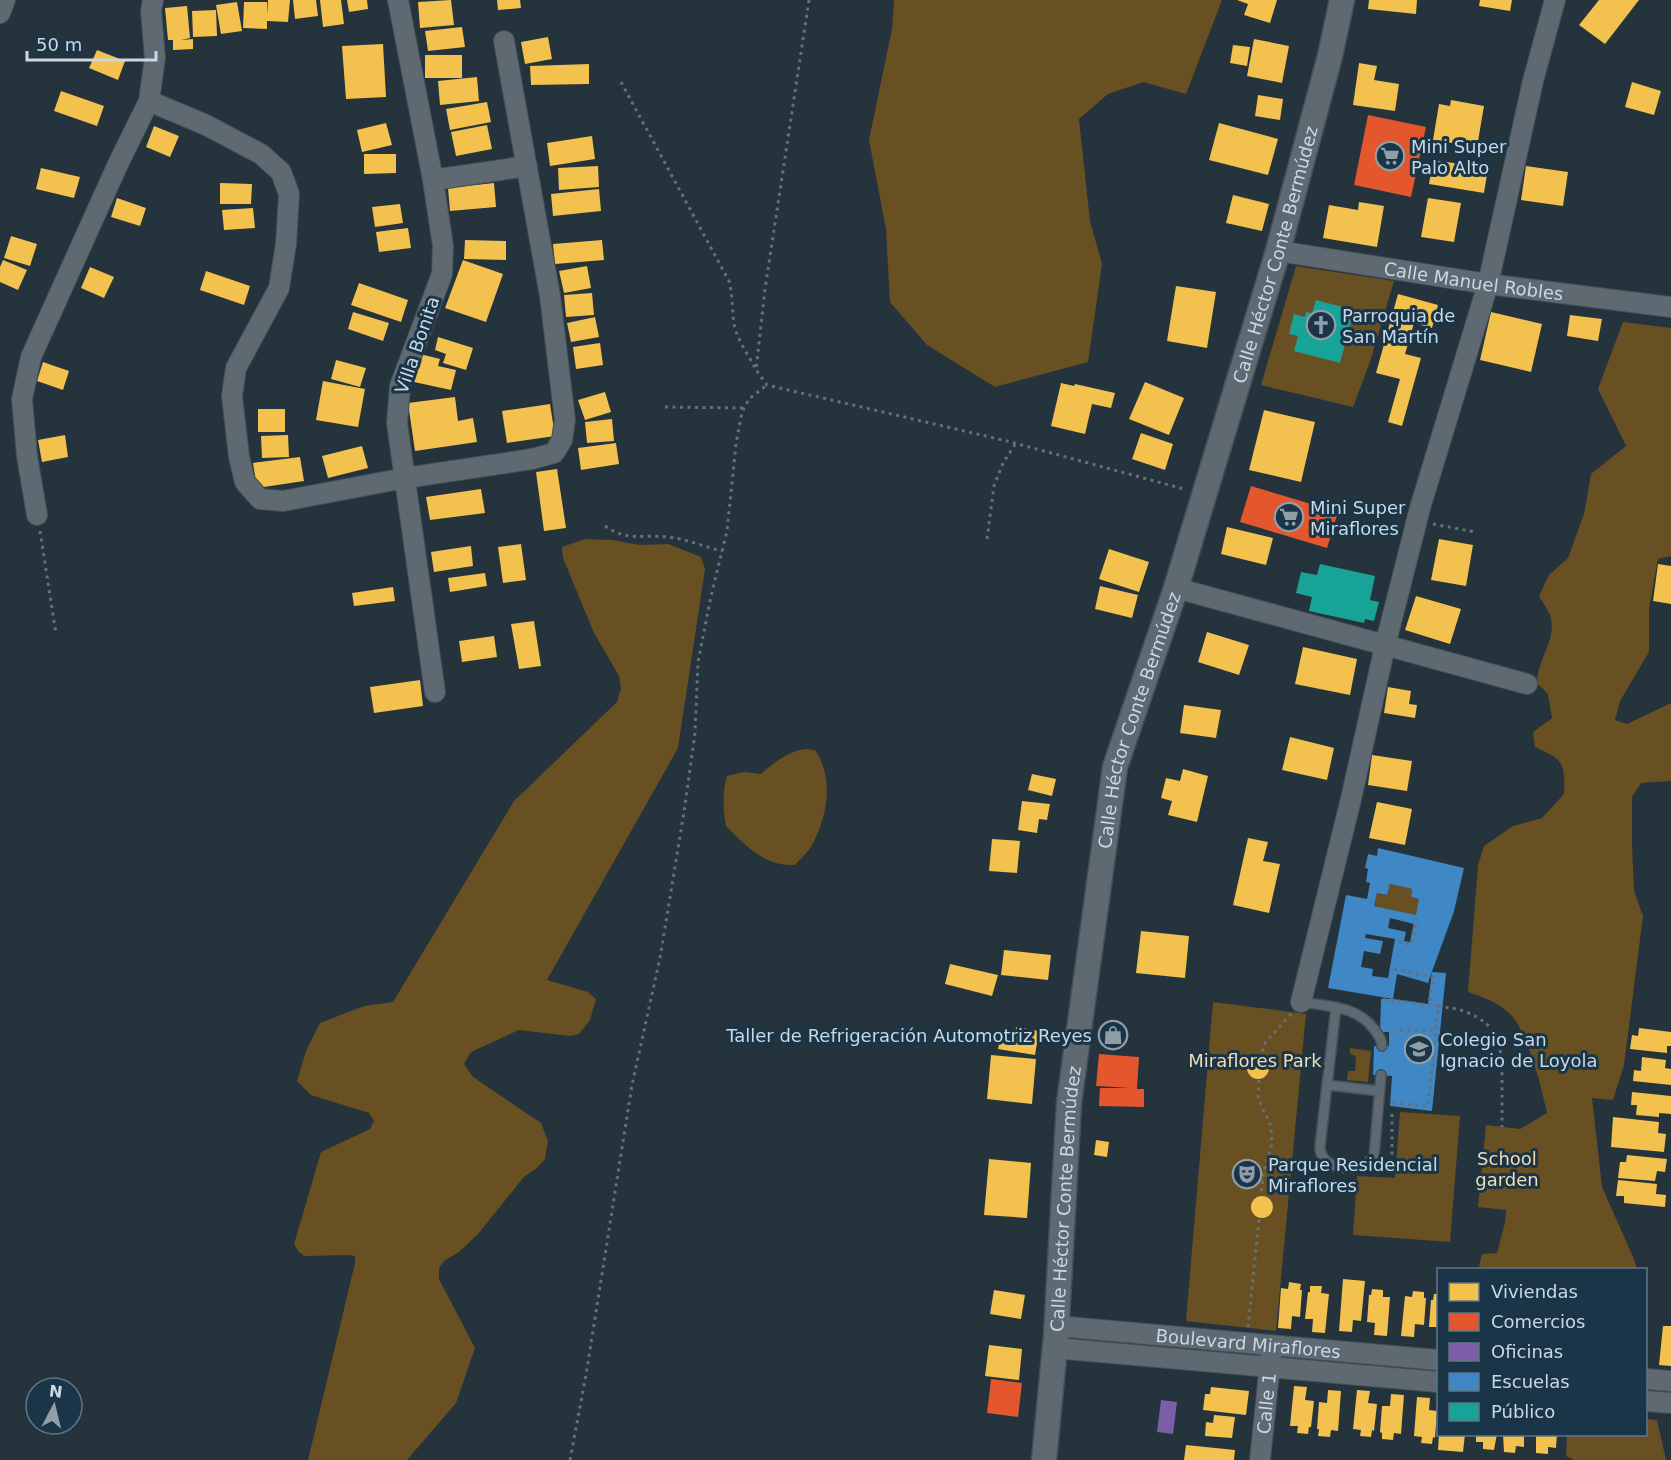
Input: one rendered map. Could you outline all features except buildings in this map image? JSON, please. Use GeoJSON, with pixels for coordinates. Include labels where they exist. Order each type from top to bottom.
{"type":"FeatureCollection","features":[{"type":"Feature","properties":{"kind":"street"},"geometry":{"type":"LineString","coordinates":[[0,13],[5,0]]}},
{"type":"Feature","properties":{"kind":"street"},"geometry":{"type":"LineString","coordinates":[[37,515],[27,456],[22,399],[31,357],[149,101],[155,58],[151,12],[153,0]]}},
{"type":"Feature","properties":{"kind":"street","name":"Villa Bonita"},"geometry":{"type":"LineString","coordinates":[[398,0],[433,180],[443,246],[442,274],[399,386],[397,423],[435,692]]}},
{"type":"Feature","properties":{"kind":"street","name":"Calle Héctor Conte Bermúdez"},"geometry":{"type":"LineString","coordinates":[[1044,1460],[1056,1337],[1069,1103],[1115,767],[1176,588],[1278,251],[1330,56],[1342,0]]}},
{"type":"Feature","properties":{"kind":"street"},"geometry":{"type":"LineString","coordinates":[[1301,1002],[1351,799],[1385,646],[1417,521],[1488,284],[1533,81],[1555,0]]}},
{"type":"Feature","properties":{"kind":"street"},"geometry":{"type":"LineString","coordinates":[[149,101],[206,124],[261,154],[281,172],[289,194],[286,243],[279,288],[236,368],[232,396],[239,457],[245,482],[260,499],[283,501],[405,478],[532,459],[554,453],[562,440],[565,420],[550,296],[504,41]]}},
{"type":"Feature","properties":{"kind":"street"},"geometry":{"type":"LineString","coordinates":[[433,180],[527,166]]}},
{"type":"Feature","properties":{"kind":"street","name":"Calle Manuel Robles"},"geometry":{"type":"LineString","coordinates":[[1278,251],[1488,284],[1671,307]]}},
{"type":"Feature","properties":{"kind":"street"},"geometry":{"type":"LineString","coordinates":[[1176,588],[1527,684]]}},
{"type":"Feature","properties":{"kind":"street"},"geometry":{"type":"LineString","coordinates":[[1056,1337],[1270,1367],[1437,1382]]}},
{"type":"Feature","properties":{"kind":"street","name":"Boulevard Miraflores"},"geometry":{"type":"LineString","coordinates":[[1056,1337],[1246,1343],[1437,1360]]}},
{"type":"Feature","properties":{"kind":"street","name":"Calle 1"},"geometry":{"type":"LineString","coordinates":[[1260,1460],[1272,1346]]}},
{"type":"Feature","properties":{"kind":"street"},"geometry":{"type":"LineString","coordinates":[[1647,1379],[1671,1381]]}},
{"type":"Feature","properties":{"kind":"street"},"geometry":{"type":"LineString","coordinates":[[1647,1401],[1671,1403]]}},
{"type":"Feature","properties":{"kind":"lane"},"geometry":{"type":"LineString","coordinates":[[1301,1002],[1336,1007],[1355,1013],[1366,1020],[1380,1037],[1382,1046]]}},
{"type":"Feature","properties":{"kind":"lane"},"geometry":{"type":"LineString","coordinates":[[1336,1007],[1320,1152],[1328,1162],[1352,1168],[1366,1166],[1374,1156],[1381,1076]]}},
{"type":"Feature","properties":{"kind":"lane"},"geometry":{"type":"LineString","coordinates":[[1327,1086],[1380,1091]]}},
{"type":"Feature","properties":{"kind":"path"},"geometry":{"type":"LineString","coordinates":[[756,370],[765,289],[809,0]]}},
{"type":"Feature","properties":{"kind":"path"},"geometry":{"type":"LineString","coordinates":[[621,82],[729,281],[733,296],[734,324],[740,341],[767,386],[1016,443],[1204,495]]}},
{"type":"Feature","properties":{"kind":"path"},"geometry":{"type":"LineString","coordinates":[[570,1460],[586,1375],[632,1085],[660,958],[684,812],[695,732],[698,662],[727,531],[735,444],[744,408],[749,399],[767,386]]}},
{"type":"Feature","properties":{"kind":"path"},"geometry":{"type":"LineString","coordinates":[[665,407],[744,408]]}},
{"type":"Feature","properties":{"kind":"path"},"geometry":{"type":"LineString","coordinates":[[987,539],[994,486],[1003,463],[1016,443]]}},
{"type":"Feature","properties":{"kind":"path"},"geometry":{"type":"LineString","coordinates":[[37,515],[56,634]]}},
{"type":"Feature","properties":{"kind":"path"},"geometry":{"type":"LineString","coordinates":[[1417,521],[1475,532]]}},
{"type":"Feature","properties":{"kind":"path"},"geometry":{"type":"LineString","coordinates":[[605,526],[616,534],[669,537],[722,551]]}},
{"type":"Feature","properties":{"kind":"path"},"geometry":{"type":"LineString","coordinates":[[1399,942],[1411,945],[1417,918]]}},
{"type":"Feature","properties":{"kind":"path"},"geometry":{"type":"LineString","coordinates":[[1394,969],[1433,977],[1429,1005]]}},
{"type":"Feature","properties":{"kind":"path"},"geometry":{"type":"LineString","coordinates":[[1383,999],[1461,1010],[1474,1015],[1486,1024],[1496,1036],[1502,1057],[1502,1127]]}},
{"type":"Feature","properties":{"kind":"path"},"geometry":{"type":"LineString","coordinates":[[1262,1059],[1265,1044],[1301,1002]]}},
{"type":"Feature","properties":{"kind":"path"},"geometry":{"type":"LineString","coordinates":[[1392,1162],[1393,1105],[1428,1106],[1438,1006]]}},
{"type":"Feature","properties":{"kind":"path"},"geometry":{"type":"LineString","coordinates":[[1394,1030],[1436,1030]]}},
{"type":"Feature","properties":{"kind":"path"},"geometry":{"type":"LineString","coordinates":[[1259,1080],[1258,1096],[1270,1123],[1272,1136],[1261,1194]]}},
{"type":"Feature","properties":{"kind":"path"},"geometry":{"type":"LineString","coordinates":[[1246,1343],[1259,1219]]}},
{"type":"Feature","properties":{"kind":"green space"},"geometry":{"type":"Polygon","coordinates":[[[894,0],[1222,0],[1186,94],[1143,82],[1108,94],[1079,119],[1090,221],[1102,264],[1088,362],[995,387],[927,345],[890,302],[886,229],[869,140],[892,29],[894,0]]]}},
{"type":"Feature","properties":{"kind":"green space"},"geometry":{"type":"Polygon","coordinates":[[[1296,266],[1394,281],[1370,362],[1353,407],[1261,385],[1296,266]]]}},
{"type":"Feature","properties":{"kind":"green space","name":"School garden"},"geometry":{"type":"Polygon","coordinates":[[[1623,322],[1671,328],[1671,556],[1658,559],[1649,609],[1649,652],[1620,701],[1615,720],[1627,724],[1671,703],[1671,781],[1641,783],[1632,797],[1634,891],[1643,916],[1624,1065],[1613,1100],[1592,1098],[1602,1187],[1637,1268],[1482,1268],[1479,1266],[1482,1254],[1497,1253],[1506,1210],[1478,1207],[1486,1125],[1520,1129],[1547,1113],[1528,1045],[1516,1021],[1500,1006],[1468,992],[1478,865],[1484,846],[1513,826],[1542,818],[1564,794],[1564,775],[1561,764],[1552,755],[1535,747],[1533,732],[1552,718],[1548,694],[1537,683],[1552,626],[1550,615],[1539,596],[1549,575],[1568,558],[1584,514],[1591,474],[1626,446],[1598,389],[1623,322]]]}},
{"type":"Feature","properties":{"kind":"green space"},"geometry":{"type":"Polygon","coordinates":[[[585,539],[612,540],[640,545],[668,544],[701,557],[705,569],[678,748],[547,980],[588,992],[596,999],[590,1020],[579,1034],[570,1036],[519,1030],[471,1052],[464,1064],[473,1077],[541,1123],[548,1141],[545,1159],[524,1177],[478,1234],[459,1252],[444,1261],[439,1268],[439,1279],[475,1348],[456,1403],[407,1460],[308,1460],[355,1256],[304,1256],[294,1244],[321,1152],[370,1129],[374,1121],[369,1113],[311,1095],[297,1081],[306,1051],[320,1023],[364,1006],[393,1002],[514,801],[617,702],[621,688],[619,676],[594,633],[563,558],[562,547],[585,539]]]}},
{"type":"Feature","properties":{"kind":"green space"},"geometry":{"type":"Polygon","coordinates":[[[805,749],[815,750],[825,773],[827,786],[825,811],[811,847],[795,865],[774,863],[757,854],[726,826],[724,789],[727,776],[744,772],[761,774],[782,758],[805,749]]]}},
{"type":"Feature","properties":{"kind":"green space"},"geometry":{"type":"Polygon","coordinates":[[[1390,884],[1412,889],[1411,897],[1419,899],[1419,902],[1454,911],[1442,944],[1411,936],[1415,915],[1374,906],[1377,893],[1387,895],[1390,884]]]}},
{"type":"Feature","properties":{"kind":"green space","name":"Miraflores Park"},"geometry":{"type":"Polygon","coordinates":[[[1213,1002],[1306,1014],[1276,1331],[1186,1321],[1213,1002]]]}},
{"type":"Feature","properties":{"kind":"green space"},"geometry":{"type":"Polygon","coordinates":[[[1350,1048],[1371,1051],[1368,1082],[1347,1080],[1348,1071],[1355,1071],[1356,1056],[1350,1054],[1350,1048]]]}},
{"type":"Feature","properties":{"kind":"green space"},"geometry":{"type":"Polygon","coordinates":[[[1400,1112],[1460,1116],[1450,1242],[1353,1235],[1357,1176],[1395,1178],[1400,1112]]]}},
{"type":"Feature","properties":{"kind":"green space"},"geometry":{"type":"Polygon","coordinates":[[[1647,1419],[1657,1420],[1666,1460],[1574,1460],[1566,1456],[1567,1436],[1647,1436],[1647,1419]]]}},
{"type":"Feature","properties":{"kind":"place","name":"Mini Super Palo Alto"},"geometry":{"type":"Point","coordinates":[1390,156]}},
{"type":"Feature","properties":{"kind":"place","name":"Parroquia de San Martín"},"geometry":{"type":"Point","coordinates":[1321,325]}},
{"type":"Feature","properties":{"kind":"place","name":"Mini Super Miraflores"},"geometry":{"type":"Point","coordinates":[1289,517]}},
{"type":"Feature","properties":{"kind":"place","name":"Taller de Refrigeración Automotriz Reyes"},"geometry":{"type":"Point","coordinates":[1113,1035]}},
{"type":"Feature","properties":{"kind":"place","name":"Colegio San Ignacio de Loyola"},"geometry":{"type":"Point","coordinates":[1419,1049]}},
{"type":"Feature","properties":{"kind":"place","name":"Parque Residencial Miraflores"},"geometry":{"type":"Point","coordinates":[1247,1174]}}]}
